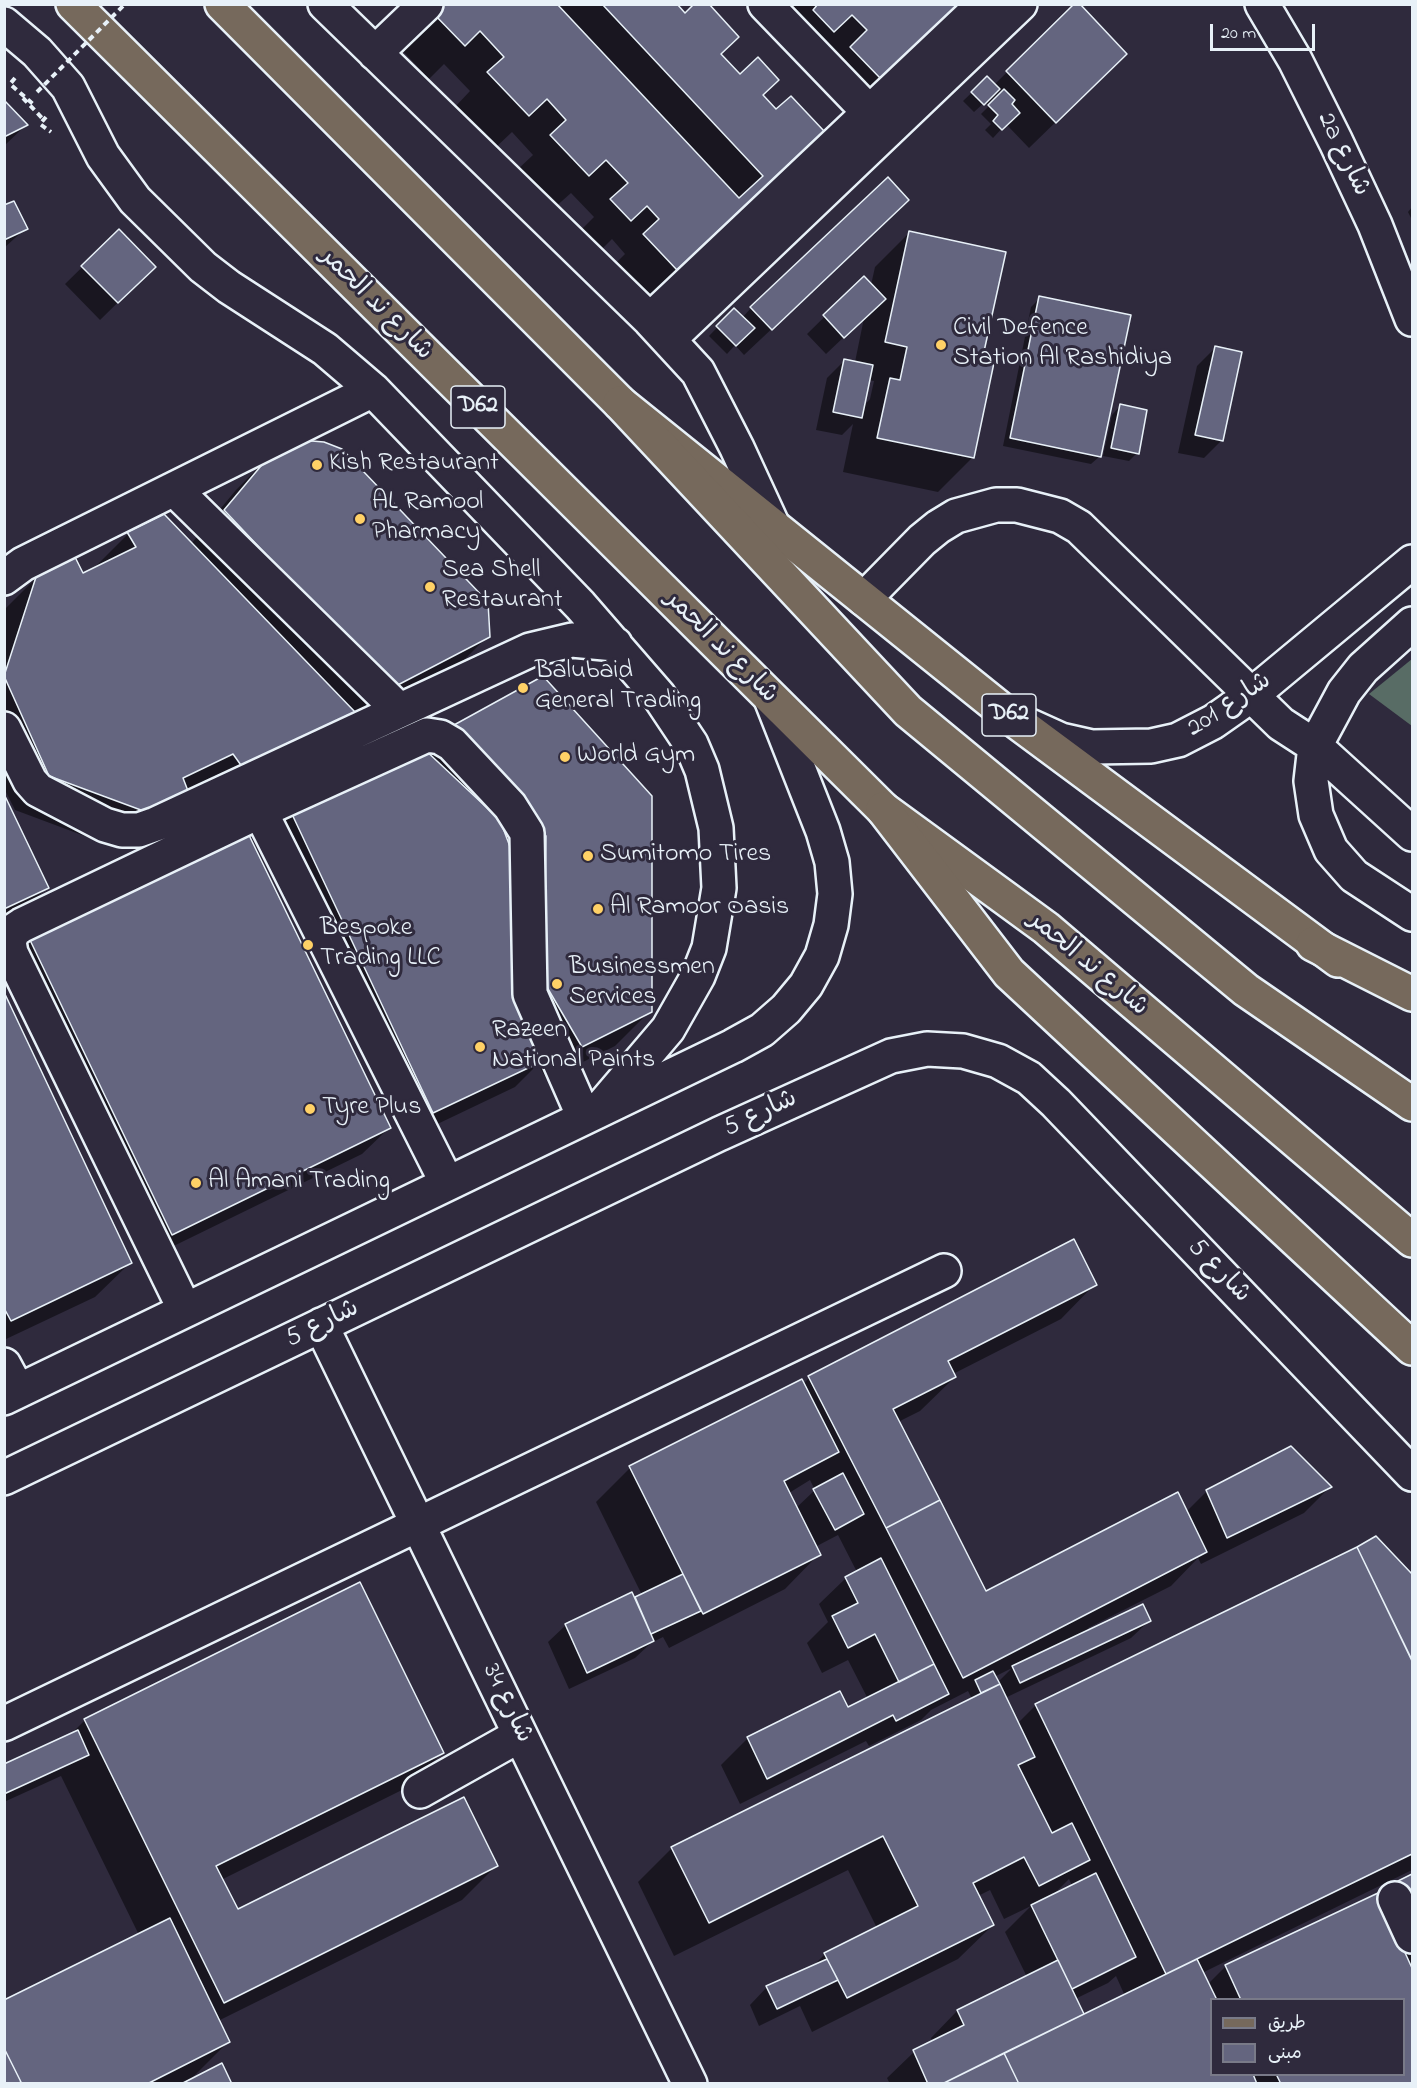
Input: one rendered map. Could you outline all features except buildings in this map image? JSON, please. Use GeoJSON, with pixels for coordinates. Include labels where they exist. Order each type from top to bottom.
{"type":"FeatureCollection","features":[{"type":"Feature","properties":{"kind":"main road","name":"شارع ند الحمر"},"geometry":{"type":"LineString","coordinates":[[73,4],[883,810],[1046,928],[1413,1240]]}},
{"type":"Feature","properties":{"kind":"main road","name":"D62"},"geometry":{"type":"LineString","coordinates":[[222,4],[620,403],[1013,719],[1313,944],[1413,1008]]}},
{"type":"Feature","properties":{"kind":"main road"},"geometry":{"type":"LineString","coordinates":[[620,403],[908,711],[1246,990],[1413,1104]]}},
{"type":"Feature","properties":{"kind":"main road"},"geometry":{"type":"LineString","coordinates":[[883,810],[1009,973],[1413,1348]]}},
{"type":"Feature","properties":{"kind":"main road"},"geometry":{"type":"LineString","coordinates":[[1313,944],[1413,994]]}},
{"type":"Feature","properties":{"kind":"street"},"geometry":{"type":"LineString","coordinates":[[347,23],[393,4]]}},
{"type":"Feature","properties":{"kind":"street"},"geometry":{"type":"LineString","coordinates":[[347,23],[426,4]]}},
{"type":"Feature","properties":{"kind":"street"},"geometry":{"type":"LineString","coordinates":[[765,4],[871,114]]}},
{"type":"Feature","properties":{"kind":"street"},"geometry":{"type":"LineString","coordinates":[[660,330],[871,114],[984,4]]}},
{"type":"Feature","properties":{"kind":"street"},"geometry":{"type":"LineString","coordinates":[[660,330],[1020,4]]}},
{"type":"Feature","properties":{"kind":"street","name":"2a شارع"},"geometry":{"type":"LineString","coordinates":[[1262,4],[1295,60],[1336,142],[1375,225],[1412,315]]}},
{"type":"Feature","properties":{"kind":"street"},"geometry":{"type":"LineString","coordinates":[[347,23],[660,330],[703,381],[738,448],[772,524]]}},
{"type":"Feature","properties":{"kind":"street"},"geometry":{"type":"LineString","coordinates":[[4,24],[37,52],[68,87],[103,156],[118,179],[179,246],[229,287],[326,349],[373,390],[615,644],[676,719],[702,770],[717,828],[719,888],[709,948],[684,1004],[668,1029],[592,1113]]}},
{"type":"Feature","properties":{"kind":"street"},"geometry":{"type":"LineString","coordinates":[[4,578],[23,564],[373,390]]}},
{"type":"Feature","properties":{"kind":"street"},"geometry":{"type":"LineString","coordinates":[[174,489],[399,710]]}},
{"type":"Feature","properties":{"kind":"street"},"geometry":{"type":"LineString","coordinates":[[864,599],[922,540],[956,516],[996,505],[1039,509],[1078,527],[1253,694],[1281,724],[1316,746],[1413,834]]}},
{"type":"Feature","properties":{"kind":"street","name":"شارع 201"},"geometry":{"type":"LineString","coordinates":[[1013,719],[1061,740],[1092,747],[1151,746],[1178,740],[1213,722],[1253,694],[1413,562]]}},
{"type":"Feature","properties":{"kind":"street"},"geometry":{"type":"LineString","coordinates":[[1413,624],[1363,668],[1339,701],[1316,746],[1311,780],[1316,815],[1331,850],[1354,876],[1413,914]]}},
{"type":"Feature","properties":{"kind":"street"},"geometry":{"type":"LineString","coordinates":[[4,729],[30,781],[38,790],[105,825],[122,830],[139,830],[530,650],[550,643],[572,640],[615,644]]}},
{"type":"Feature","properties":{"kind":"street"},"geometry":{"type":"LineString","coordinates":[[9,1384],[185,1310],[762,1030],[786,1009],[806,985],[822,956],[831,925],[835,894],[832,862],[823,831],[771,699]]}},
{"type":"Feature","properties":{"kind":"street"},"geometry":{"type":"LineString","coordinates":[[185,1310],[11,953],[9,942],[13,932],[22,925],[260,811],[427,735],[440,737],[452,744],[510,806],[520,818],[527,833],[530,994],[592,1113]]}},
{"type":"Feature","properties":{"kind":"street"},"geometry":{"type":"LineString","coordinates":[[260,811],[447,1183]]}},
{"type":"Feature","properties":{"kind":"street","name":"شارع 5"},"geometry":{"type":"LineString","coordinates":[[4,1478],[588,1195],[891,1056],[927,1049],[963,1051],[1008,1067],[1029,1078],[1056,1103],[1413,1474]]}},
{"type":"Feature","properties":{"kind":"street"},"geometry":{"type":"LineString","coordinates":[[4,1724],[944,1271]]}},
{"type":"Feature","properties":{"kind":"street","name":"شارع 34"},"geometry":{"type":"LineString","coordinates":[[321,1325],[690,2084]]}},
{"type":"Feature","properties":{"kind":"street"},"geometry":{"type":"LineString","coordinates":[[420,1791],[520,1735]]}},
{"type":"Feature","properties":{"kind":"street"},"geometry":{"type":"LineString","coordinates":[[1395,1899],[1413,1936]]}},
{"type":"Feature","properties":{"kind":"path"},"geometry":{"type":"LineString","coordinates":[[37,92],[125,4]]}},
{"type":"Feature","properties":{"kind":"path"},"geometry":{"type":"LineString","coordinates":[[4,78],[43,120]]}},
{"type":"Feature","properties":{"kind":"green space"},"geometry":{"type":"Polygon","coordinates":[[[1412,659],[1412,726],[1369,694],[1412,659]]]}},
{"type":"Feature","properties":{"kind":"place","name":"Civil Defence Station Al Rashidiya"},"geometry":{"type":"Point","coordinates":[941,345]}},
{"type":"Feature","properties":{"kind":"place","name":"Kish Restaurant"},"geometry":{"type":"Point","coordinates":[317,465]}},
{"type":"Feature","properties":{"kind":"place","name":"AL Ramool Pharmacy"},"geometry":{"type":"Point","coordinates":[360,519]}},
{"type":"Feature","properties":{"kind":"place","name":"Sea Shell Restaurant"},"geometry":{"type":"Point","coordinates":[430,587]}},
{"type":"Feature","properties":{"kind":"place","name":"Balubaid General Trading"},"geometry":{"type":"Point","coordinates":[523,688]}},
{"type":"Feature","properties":{"kind":"place","name":"World Gym"},"geometry":{"type":"Point","coordinates":[565,757]}},
{"type":"Feature","properties":{"kind":"place","name":"Sumitomo Tires"},"geometry":{"type":"Point","coordinates":[588,856]}},
{"type":"Feature","properties":{"kind":"place","name":"Al Ramoor Oasis"},"geometry":{"type":"Point","coordinates":[598,909]}},
{"type":"Feature","properties":{"kind":"place","name":"Bespoke Trading LLC"},"geometry":{"type":"Point","coordinates":[308,945]}},
{"type":"Feature","properties":{"kind":"place","name":"Businessmen Services"},"geometry":{"type":"Point","coordinates":[557,984]}},
{"type":"Feature","properties":{"kind":"place","name":"Razeen National Paints"},"geometry":{"type":"Point","coordinates":[480,1047]}},
{"type":"Feature","properties":{"kind":"place","name":"Tyre Plus"},"geometry":{"type":"Point","coordinates":[310,1109]}},
{"type":"Feature","properties":{"kind":"place","name":"Al Amani Trading"},"geometry":{"type":"Point","coordinates":[196,1183]}}]}
